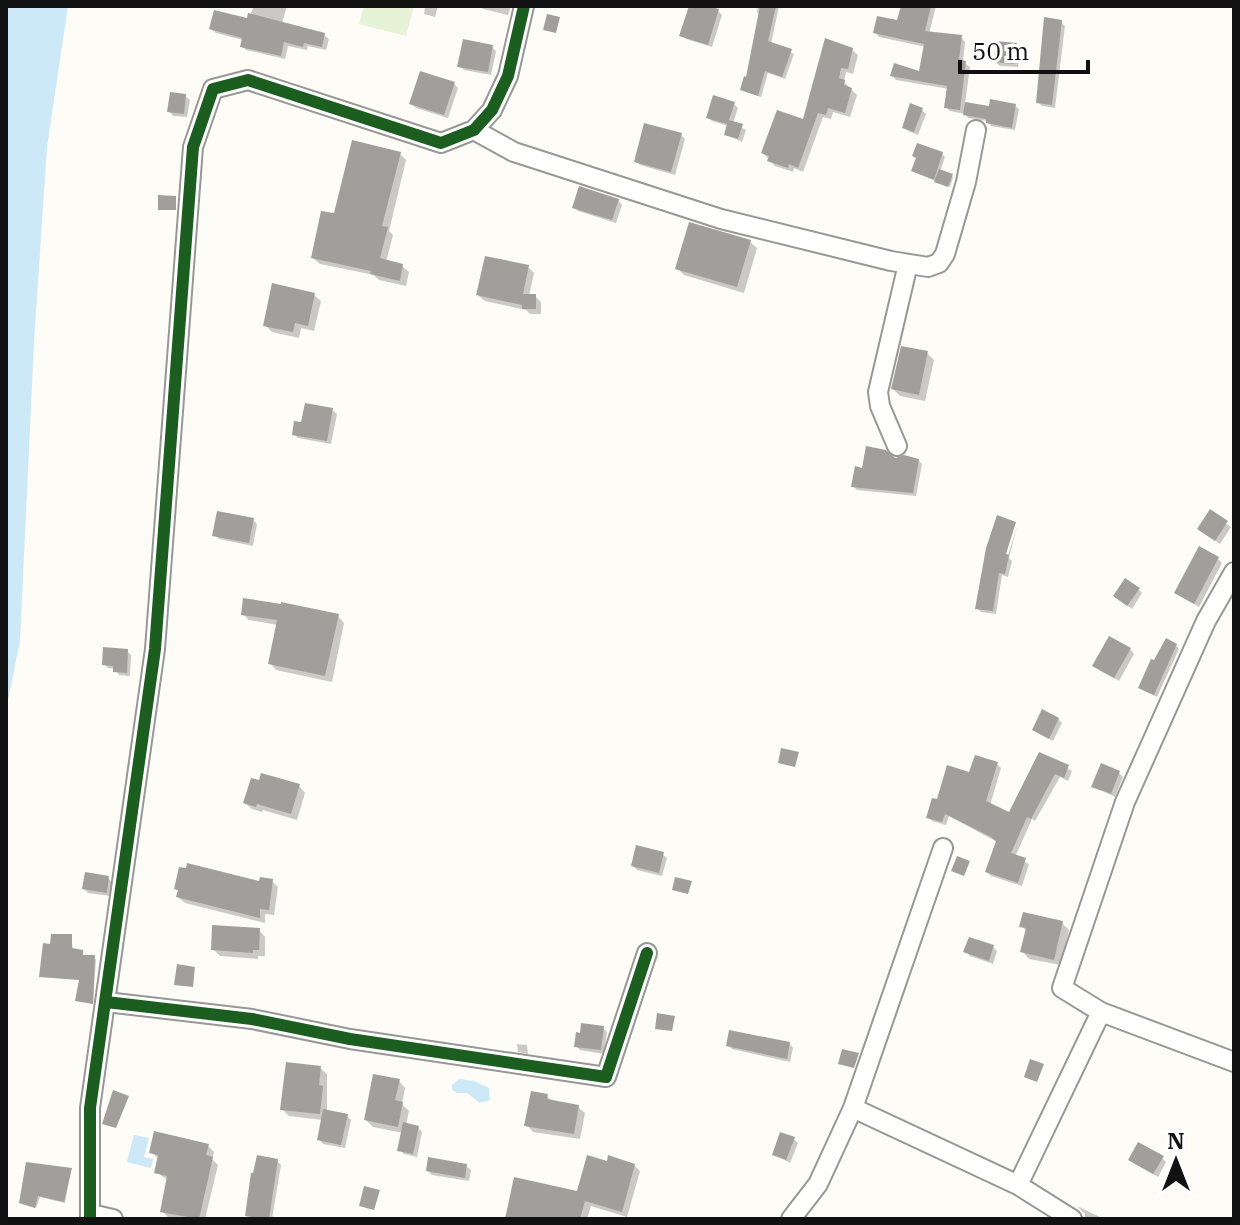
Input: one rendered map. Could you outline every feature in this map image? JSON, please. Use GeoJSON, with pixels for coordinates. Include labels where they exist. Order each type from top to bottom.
{"type":"FeatureCollection","features":[{"type":"Feature","properties":{"kind":"street"},"geometry":{"type":"LineString","coordinates":[[113,1219],[91,1216],[90,1108],[155,649],[193,147],[213,89],[248,80],[441,143],[474,130],[492,110],[508,76],[524,6]]}},
{"type":"Feature","properties":{"kind":"street"},"geometry":{"type":"LineString","coordinates":[[474,130],[514,152],[721,219],[928,267],[939,263],[945,254],[966,182],[976,130]]}},
{"type":"Feature","properties":{"kind":"street"},"geometry":{"type":"LineString","coordinates":[[897,446],[880,406],[878,392],[908,264]]}},
{"type":"Feature","properties":{"kind":"street"},"geometry":{"type":"LineString","coordinates":[[1234,572],[1206,621],[1125,802],[1062,988],[1101,1012],[1234,1062]]}},
{"type":"Feature","properties":{"kind":"street"},"geometry":{"type":"LineString","coordinates":[[791,1219],[818,1184],[853,1108],[943,848]]}},
{"type":"Feature","properties":{"kind":"street"},"geometry":{"type":"LineString","coordinates":[[106,1002],[252,1019],[350,1039],[606,1077],[647,953]]}},
{"type":"Feature","properties":{"kind":"street"},"geometry":{"type":"LineString","coordinates":[[1018,1185],[1101,1012]]}},
{"type":"Feature","properties":{"kind":"street"},"geometry":{"type":"LineString","coordinates":[[853,1108],[1018,1185],[1072,1219]]}},
{"type":"Feature","properties":{"kind":"green space"},"geometry":{"type":"Polygon","coordinates":[[[364,6],[414,6],[406,36],[359,24],[364,6]]]}},
{"type":"Feature","properties":{"kind":"water"},"geometry":{"type":"Polygon","coordinates":[[[6,6],[68,6],[47,147],[20,641],[6,710],[6,6]]]}},
{"type":"Feature","properties":{"kind":"water"},"geometry":{"type":"Polygon","coordinates":[[[459,1079],[489,1088],[490,1100],[480,1103],[467,1093],[452,1090],[452,1085],[459,1079]]]}},
{"type":"Feature","properties":{"kind":"water"},"geometry":{"type":"Polygon","coordinates":[[[134,1135],[149,1138],[144,1157],[153,1159],[151,1168],[127,1162],[134,1135]]]}},
{"type":"Feature","properties":{"kind":"building"},"geometry":{"type":"Polygon","coordinates":[[[689,6],[719,9],[708,45],[679,36],[689,6]]]}},
{"type":"Feature","properties":{"kind":"building"},"geometry":{"type":"Polygon","coordinates":[[[760,6],[776,6],[768,41],[792,49],[782,77],[765,71],[758,96],[740,90],[746,77],[760,6]]]}},
{"type":"Feature","properties":{"kind":"building"},"geometry":{"type":"Polygon","coordinates":[[[901,6],[931,6],[925,31],[962,35],[959,59],[966,61],[960,110],[944,108],[947,86],[890,76],[894,63],[919,71],[924,44],[873,33],[877,16],[897,20],[901,6]]]}},
{"type":"Feature","properties":{"kind":"building"},"geometry":{"type":"Polygon","coordinates":[[[214,10],[247,18],[248,13],[325,33],[322,47],[304,43],[303,47],[284,42],[281,56],[240,47],[242,38],[209,29],[214,10]]]}},
{"type":"Feature","properties":{"kind":"building"},"geometry":{"type":"Polygon","coordinates":[[[547,14],[560,17],[556,33],[543,30],[547,14]]]}},
{"type":"Feature","properties":{"kind":"building"},"geometry":{"type":"Polygon","coordinates":[[[1044,17],[1062,20],[1052,105],[1036,103],[1044,17]]]}},
{"type":"Feature","properties":{"kind":"building"},"geometry":{"type":"Polygon","coordinates":[[[825,38],[853,48],[848,69],[841,68],[839,78],[845,80],[844,85],[852,88],[845,113],[828,108],[826,115],[818,113],[798,168],[767,161],[769,156],[761,153],[777,110],[803,119],[825,38]]]}},
{"type":"Feature","properties":{"kind":"building"},"geometry":{"type":"Polygon","coordinates":[[[463,39],[493,45],[488,72],[457,67],[463,39]]]}},
{"type":"Feature","properties":{"kind":"building"},"geometry":{"type":"Polygon","coordinates":[[[996,41],[1017,43],[1014,64],[993,62],[996,41]]]}},
{"type":"Feature","properties":{"kind":"building"},"geometry":{"type":"Polygon","coordinates":[[[420,71],[455,82],[444,115],[409,104],[420,71]]]}},
{"type":"Feature","properties":{"kind":"building"},"geometry":{"type":"Polygon","coordinates":[[[170,92],[186,94],[184,114],[167,112],[170,92]]]}},
{"type":"Feature","properties":{"kind":"building"},"geometry":{"type":"Polygon","coordinates":[[[713,95],[735,102],[729,120],[743,124],[738,139],[724,135],[727,124],[706,118],[713,95]]]}},
{"type":"Feature","properties":{"kind":"building"},"geometry":{"type":"Polygon","coordinates":[[[990,99],[1016,104],[1012,128],[963,115],[965,102],[989,106],[990,99]]]}},
{"type":"Feature","properties":{"kind":"building"},"geometry":{"type":"Polygon","coordinates":[[[910,103],[923,108],[914,132],[902,128],[910,103]]]}},
{"type":"Feature","properties":{"kind":"building"},"geometry":{"type":"Polygon","coordinates":[[[644,123],[682,133],[671,172],[634,162],[644,123]]]}},
{"type":"Feature","properties":{"kind":"building"},"geometry":{"type":"Polygon","coordinates":[[[352,140],[401,152],[382,226],[388,227],[380,258],[403,264],[400,281],[370,274],[371,271],[311,258],[321,211],[334,213],[352,140]]]}},
{"type":"Feature","properties":{"kind":"building"},"geometry":{"type":"Polygon","coordinates":[[[917,143],[943,152],[934,180],[911,171],[917,143]]]}},
{"type":"Feature","properties":{"kind":"building"},"geometry":{"type":"Polygon","coordinates":[[[939,169],[953,174],[948,187],[934,182],[939,169]]]}},
{"type":"Feature","properties":{"kind":"building"},"geometry":{"type":"Polygon","coordinates":[[[579,186],[619,199],[612,220],[572,208],[579,186]]]}},
{"type":"Feature","properties":{"kind":"building"},"geometry":{"type":"Polygon","coordinates":[[[158,195],[176,196],[176,210],[158,210],[158,195]]]}},
{"type":"Feature","properties":{"kind":"building"},"geometry":{"type":"Polygon","coordinates":[[[689,222],[751,240],[737,287],[675,269],[689,222]]]}},
{"type":"Feature","properties":{"kind":"building"},"geometry":{"type":"Polygon","coordinates":[[[485,256],[529,265],[523,294],[536,294],[536,309],[522,309],[522,305],[476,295],[485,256]]]}},
{"type":"Feature","properties":{"kind":"building"},"geometry":{"type":"Polygon","coordinates":[[[272,283],[315,293],[308,326],[295,323],[293,332],[263,326],[272,283]]]}},
{"type":"Feature","properties":{"kind":"building"},"geometry":{"type":"Polygon","coordinates":[[[901,346],[928,351],[919,395],[891,389],[901,346]]]}},
{"type":"Feature","properties":{"kind":"building"},"geometry":{"type":"Polygon","coordinates":[[[305,403],[333,408],[327,441],[292,435],[294,421],[301,422],[305,403]]]}},
{"type":"Feature","properties":{"kind":"building"},"geometry":{"type":"Polygon","coordinates":[[[866,446],[886,450],[895,458],[904,455],[919,459],[913,493],[851,487],[855,466],[862,468],[866,446]]]}},
{"type":"Feature","properties":{"kind":"building"},"geometry":{"type":"Polygon","coordinates":[[[1210,509],[1228,521],[1215,541],[1197,529],[1210,509]]]}},
{"type":"Feature","properties":{"kind":"building"},"geometry":{"type":"Polygon","coordinates":[[[217,511],[254,518],[249,543],[212,536],[217,511]]]}},
{"type":"Feature","properties":{"kind":"building"},"geometry":{"type":"Polygon","coordinates":[[[997,515],[1016,522],[1006,554],[1009,555],[1005,574],[999,573],[993,611],[975,609],[986,548],[997,515]]]}},
{"type":"Feature","properties":{"kind":"building"},"geometry":{"type":"Polygon","coordinates":[[[1199,546],[1219,557],[1194,604],[1174,593],[1199,546]]]}},
{"type":"Feature","properties":{"kind":"building"},"geometry":{"type":"Polygon","coordinates":[[[1125,578],[1140,588],[1127,606],[1113,596],[1125,578]]]}},
{"type":"Feature","properties":{"kind":"building"},"geometry":{"type":"Polygon","coordinates":[[[243,598],[339,614],[325,676],[268,664],[277,620],[241,615],[243,598]]]}},
{"type":"Feature","properties":{"kind":"building"},"geometry":{"type":"Polygon","coordinates":[[[1109,636],[1131,648],[1114,678],[1092,666],[1109,636]]]}},
{"type":"Feature","properties":{"kind":"building"},"geometry":{"type":"Polygon","coordinates":[[[1166,638],[1177,644],[1154,695],[1138,688],[1151,659],[1154,660],[1166,638]]]}},
{"type":"Feature","properties":{"kind":"building"},"geometry":{"type":"Polygon","coordinates":[[[103,647],[128,649],[127,673],[113,672],[113,666],[102,665],[103,647]]]}},
{"type":"Feature","properties":{"kind":"building"},"geometry":{"type":"Polygon","coordinates":[[[1042,709],[1059,718],[1049,739],[1032,730],[1042,709]]]}},
{"type":"Feature","properties":{"kind":"building"},"geometry":{"type":"Polygon","coordinates":[[[781,748],[799,752],[795,767],[778,763],[781,748]]]}},
{"type":"Feature","properties":{"kind":"building"},"geometry":{"type":"Polygon","coordinates":[[[1039,752],[1069,765],[1064,778],[1055,774],[1031,819],[1027,817],[1011,853],[1026,858],[1018,883],[985,872],[996,841],[991,837],[945,814],[942,822],[926,818],[932,798],[937,799],[947,765],[969,772],[975,755],[998,762],[986,801],[1009,812],[1039,752]]]}},
{"type":"Feature","properties":{"kind":"building"},"geometry":{"type":"Polygon","coordinates":[[[1101,763],[1120,771],[1111,794],[1091,787],[1101,763]]]}},
{"type":"Feature","properties":{"kind":"building"},"geometry":{"type":"Polygon","coordinates":[[[261,773],[300,784],[291,814],[243,803],[251,778],[259,780],[261,773]]]}},
{"type":"Feature","properties":{"kind":"building"},"geometry":{"type":"Polygon","coordinates":[[[636,845],[664,852],[659,873],[631,866],[636,845]]]}},
{"type":"Feature","properties":{"kind":"building"},"geometry":{"type":"Polygon","coordinates":[[[957,856],[970,861],[964,876],[951,871],[957,856]]]}},
{"type":"Feature","properties":{"kind":"building"},"geometry":{"type":"Polygon","coordinates":[[[187,863],[259,881],[260,877],[273,879],[269,910],[260,909],[260,918],[176,897],[178,890],[174,889],[179,867],[186,868],[187,863]]]}},
{"type":"Feature","properties":{"kind":"building"},"geometry":{"type":"Polygon","coordinates":[[[85,872],[109,876],[107,893],[82,889],[85,872]]]}},
{"type":"Feature","properties":{"kind":"building"},"geometry":{"type":"Polygon","coordinates":[[[675,877],[692,881],[688,894],[672,890],[675,877]]]}},
{"type":"Feature","properties":{"kind":"building"},"geometry":{"type":"Polygon","coordinates":[[[1023,912],[1063,921],[1054,960],[1020,952],[1026,928],[1019,927],[1023,912]]]}},
{"type":"Feature","properties":{"kind":"building"},"geometry":{"type":"Polygon","coordinates":[[[212,925],[260,928],[259,950],[253,950],[253,953],[211,950],[212,925]]]}},
{"type":"Feature","properties":{"kind":"building"},"geometry":{"type":"Polygon","coordinates":[[[51,934],[72,934],[72,948],[83,950],[83,955],[95,955],[93,1004],[75,1001],[79,980],[39,977],[43,943],[50,944],[51,934]]]}},
{"type":"Feature","properties":{"kind":"building"},"geometry":{"type":"Polygon","coordinates":[[[969,937],[994,945],[989,961],[963,952],[969,937]]]}},
{"type":"Feature","properties":{"kind":"building"},"geometry":{"type":"Polygon","coordinates":[[[177,964],[195,967],[193,987],[174,985],[177,964]]]}},
{"type":"Feature","properties":{"kind":"building"},"geometry":{"type":"Polygon","coordinates":[[[657,1013],[675,1016],[672,1031],[655,1029],[657,1013]]]}},
{"type":"Feature","properties":{"kind":"building"},"geometry":{"type":"Polygon","coordinates":[[[581,1023],[604,1026],[601,1050],[574,1047],[581,1023]]]}},
{"type":"Feature","properties":{"kind":"building"},"geometry":{"type":"Polygon","coordinates":[[[729,1030],[790,1042],[787,1059],[726,1046],[729,1030]]]}},
{"type":"Feature","properties":{"kind":"building"},"geometry":{"type":"Polygon","coordinates":[[[842,1049],[859,1053],[854,1068],[838,1064],[842,1049]]]}},
{"type":"Feature","properties":{"kind":"building"},"geometry":{"type":"Polygon","coordinates":[[[1030,1059],[1044,1064],[1037,1082],[1024,1077],[1030,1059]]]}},
{"type":"Feature","properties":{"kind":"building"},"geometry":{"type":"Polygon","coordinates":[[[286,1062],[321,1066],[319,1085],[323,1086],[320,1114],[280,1110],[286,1062]]]}},
{"type":"Feature","properties":{"kind":"building"},"geometry":{"type":"Polygon","coordinates":[[[373,1074],[400,1079],[395,1100],[403,1102],[398,1127],[364,1120],[373,1074]]]}},
{"type":"Feature","properties":{"kind":"building"},"geometry":{"type":"Polygon","coordinates":[[[113,1090],[129,1096],[116,1128],[102,1124],[113,1090]]]}},
{"type":"Feature","properties":{"kind":"building"},"geometry":{"type":"Polygon","coordinates":[[[531,1091],[548,1094],[547,1099],[579,1105],[574,1134],[524,1126],[531,1091]]]}},
{"type":"Feature","properties":{"kind":"building"},"geometry":{"type":"Polygon","coordinates":[[[323,1109],[348,1114],[341,1145],[317,1140],[323,1109]]]}},
{"type":"Feature","properties":{"kind":"building"},"geometry":{"type":"Polygon","coordinates":[[[403,1122],[419,1126],[413,1154],[397,1151],[403,1122]]]}},
{"type":"Feature","properties":{"kind":"building"},"geometry":{"type":"Polygon","coordinates":[[[154,1131],[209,1144],[206,1155],[213,1157],[199,1219],[160,1212],[167,1176],[154,1173],[158,1155],[149,1153],[154,1131]]]}},
{"type":"Feature","properties":{"kind":"building"},"geometry":{"type":"Polygon","coordinates":[[[780,1132],[795,1137],[786,1160],[772,1155],[780,1132]]]}},
{"type":"Feature","properties":{"kind":"building"},"geometry":{"type":"Polygon","coordinates":[[[1138,1142],[1164,1156],[1153,1174],[1128,1160],[1138,1142]]]}},
{"type":"Feature","properties":{"kind":"building"},"geometry":{"type":"Polygon","coordinates":[[[257,1155],[278,1159],[269,1219],[245,1216],[251,1173],[257,1155]]]}},
{"type":"Feature","properties":{"kind":"building"},"geometry":{"type":"Polygon","coordinates":[[[587,1155],[607,1161],[608,1155],[635,1164],[622,1212],[585,1201],[580,1219],[505,1219],[514,1177],[577,1191],[587,1155]]]}},
{"type":"Feature","properties":{"kind":"building"},"geometry":{"type":"Polygon","coordinates":[[[428,1157],[467,1164],[465,1178],[426,1171],[428,1157]]]}},
{"type":"Feature","properties":{"kind":"building"},"geometry":{"type":"Polygon","coordinates":[[[26,1162],[72,1168],[64,1202],[38,1196],[35,1208],[19,1203],[26,1162]]]}},
{"type":"Feature","properties":{"kind":"building"},"geometry":{"type":"Polygon","coordinates":[[[364,1186],[380,1190],[374,1210],[359,1206],[364,1186]]]}},
{"type":"Feature","properties":{"kind":"cycle path"},"geometry":{"type":"LineString","coordinates":[[90,1219],[90,1108],[155,649],[193,147],[213,89],[248,80],[441,143],[474,130],[492,110],[508,76],[524,6]]}},
{"type":"Feature","properties":{"kind":"cycle path"},"geometry":{"type":"LineString","coordinates":[[106,1002],[252,1019],[350,1039],[606,1077],[647,953]]}}]}
